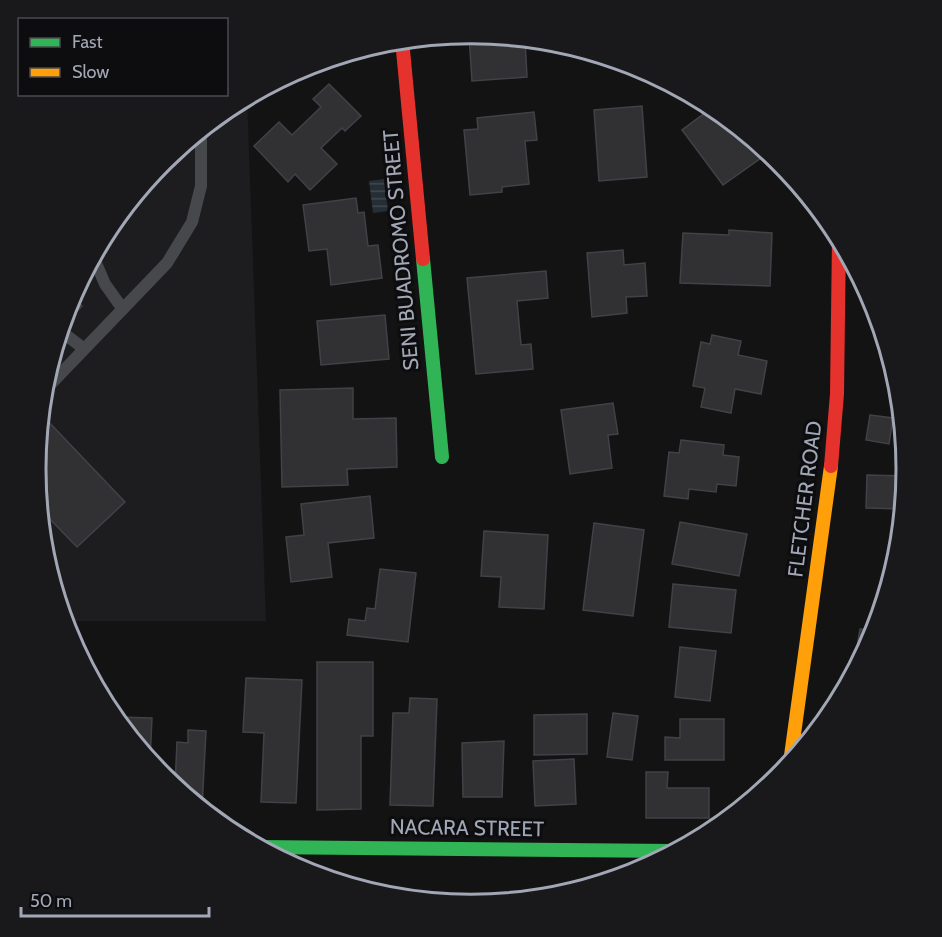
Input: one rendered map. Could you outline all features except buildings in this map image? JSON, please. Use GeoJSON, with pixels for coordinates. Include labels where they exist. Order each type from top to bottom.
{"type":"FeatureCollection","features":[{"type":"Feature","properties":{"kind":"street","name":"SENI BUADROMO STREET"},"geometry":{"type":"LineString","coordinates":[[403,49],[442,457]]}},
{"type":"Feature","properties":{"kind":"street","name":"FLETCHER ROAD"},"geometry":{"type":"LineString","coordinates":[[792,748],[833,453],[837,394],[839,256]]}},
{"type":"Feature","properties":{"kind":"street","name":"NACARA STREET"},"geometry":{"type":"LineString","coordinates":[[278,847],[657,851]]}},
{"type":"Feature","properties":{"kind":"lane"},"geometry":{"type":"LineString","coordinates":[[56,378],[167,263],[192,222],[201,186],[201,140]]}},
{"type":"Feature","properties":{"kind":"lane"},"geometry":{"type":"LineString","coordinates":[[98,267],[105,284],[122,308]]}},
{"type":"Feature","properties":{"kind":"lane"},"geometry":{"type":"LineString","coordinates":[[68,336],[83,348]]}},
{"type":"Feature","properties":{"kind":"shaded area"},"geometry":{"type":"Polygon","coordinates":[[[247,107],[266,621],[75,621],[60,578],[54,551],[47,496],[47,441],[54,386],[69,332],[90,281],[118,232],[151,188],[212,131],[247,107]]]}},
{"type":"Feature","properties":{"kind":"shaded area"},"geometry":{"type":"Polygon","coordinates":[[[384,179],[388,211],[373,213],[369,181],[384,179]]]}},
{"type":"Feature","properties":{"kind":"traffic: fast"},"geometry":{"type":"LineString","coordinates":[[423,259],[442,457]]}},
{"type":"Feature","properties":{"kind":"traffic: fast"},"geometry":{"type":"LineString","coordinates":[[278,847],[657,851]]}},
{"type":"Feature","properties":{"kind":"traffic: slow"},"geometry":{"type":"LineString","coordinates":[[792,748],[831,466]]}},
{"type":"Feature","properties":{"kind":"traffic: jam"},"geometry":{"type":"LineString","coordinates":[[403,49],[423,259]]}},
{"type":"Feature","properties":{"kind":"traffic: jam"},"geometry":{"type":"LineString","coordinates":[[831,466],[837,394],[839,256]]}}]}
